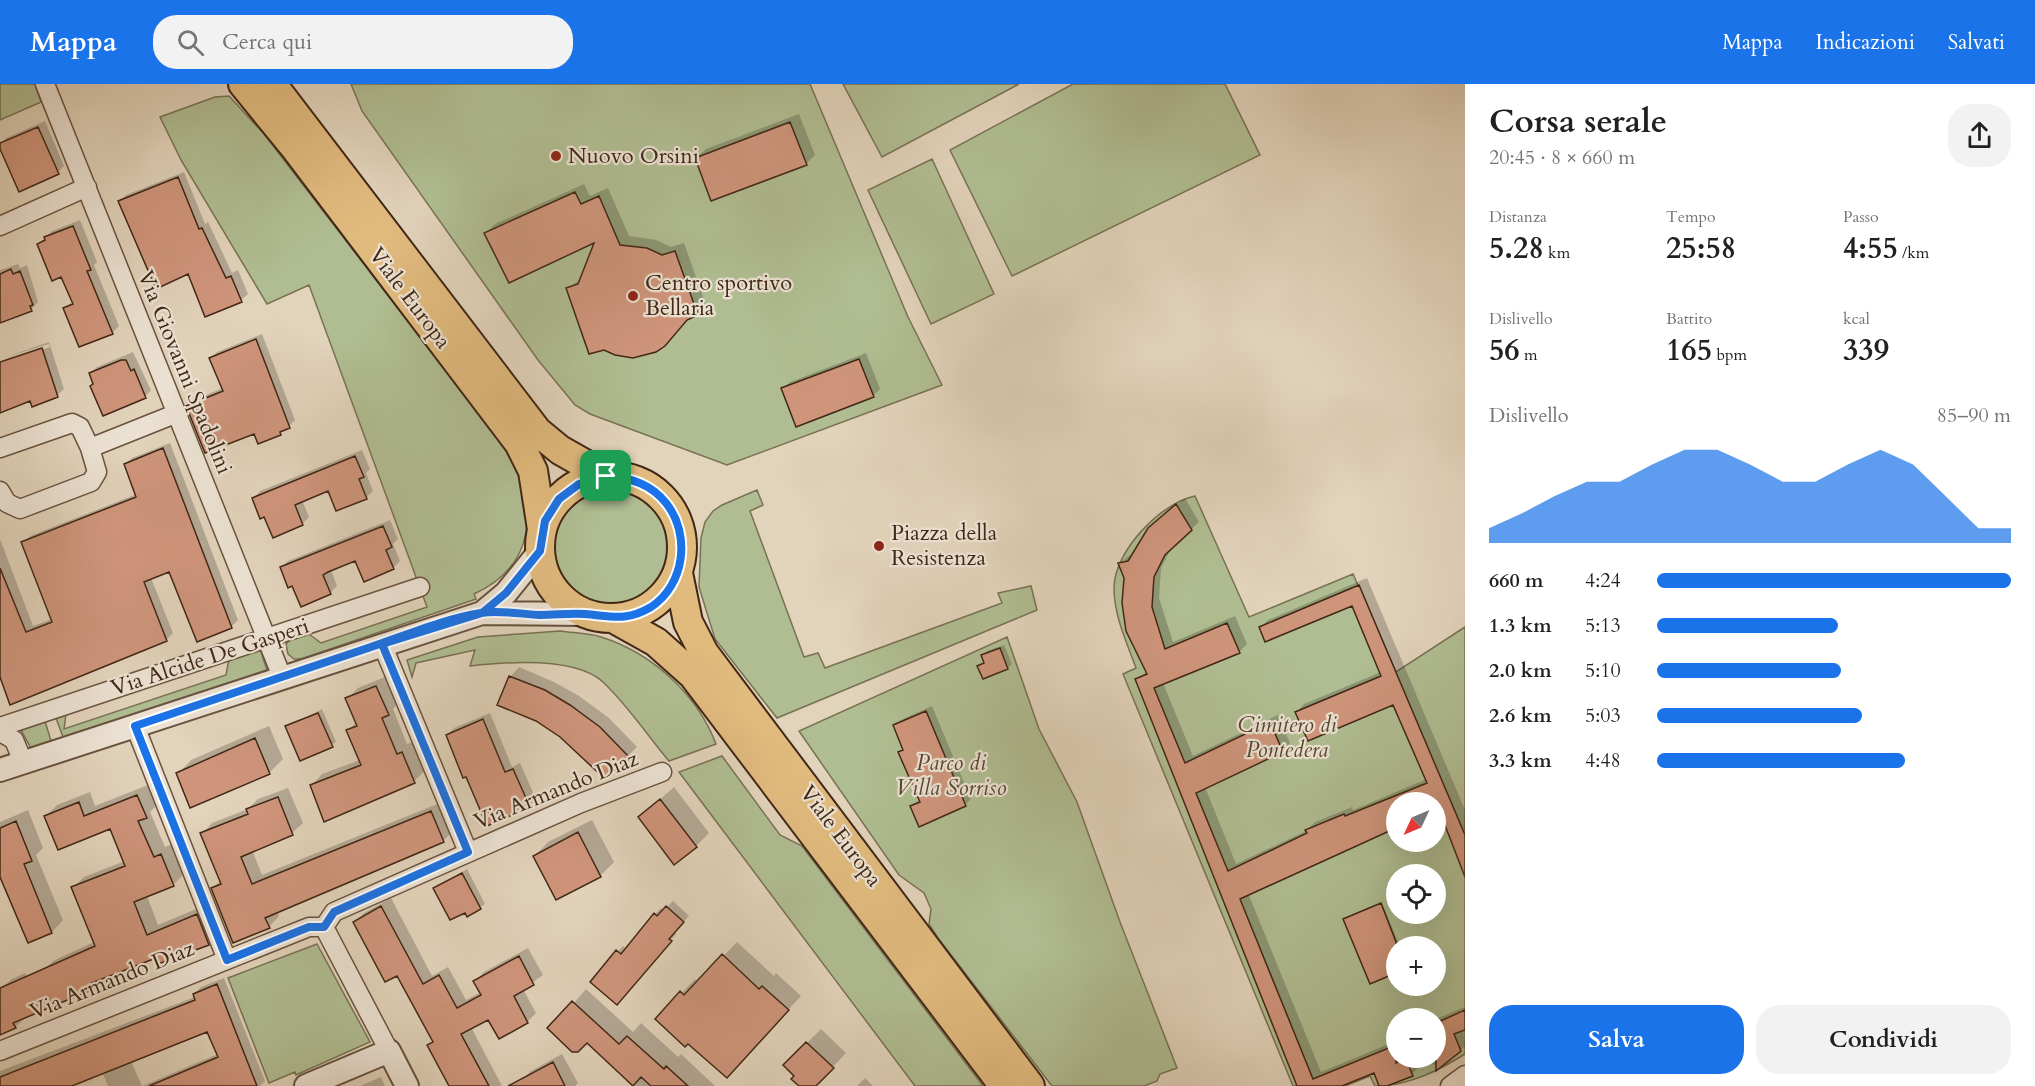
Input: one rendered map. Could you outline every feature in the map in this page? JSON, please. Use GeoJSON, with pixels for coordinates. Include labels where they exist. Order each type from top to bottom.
{"type":"FeatureCollection","features":[{"type":"Feature","properties":{"kind":"main road","name":"Viale Europa"},"geometry":{"type":"LineString","coordinates":[[243,84],[296,148],[519,443],[533,471],[544,572],[554,590],[568,604],[656,642],[687,668],[1004,1086]]}},
{"type":"Feature","properties":{"kind":"main road","name":"Viale Europa"},"geometry":{"type":"LineString","coordinates":[[272,84],[537,431],[560,450],[606,476],[638,481],[666,502],[681,534],[682,547],[678,573],[691,631],[704,653],[1030,1086]]}},
{"type":"Feature","properties":{"kind":"main road","name":"Viale Europa"},"geometry":{"type":"LineString","coordinates":[[541,540],[549,513],[565,493],[587,480],[606,476]]}},
{"type":"Feature","properties":{"kind":"main road","name":"Viale Europa"},"geometry":{"type":"LineString","coordinates":[[600,616],[634,615],[652,606],[667,591],[678,573]]}},
{"type":"Feature","properties":{"kind":"street","name":"Via Giovanni Spadolini"},"geometry":{"type":"LineString","coordinates":[[45,84],[282,677]]}},
{"type":"Feature","properties":{"kind":"street"},"geometry":{"type":"LineString","coordinates":[[0,226],[87,187]]}},
{"type":"Feature","properties":{"kind":"street"},"geometry":{"type":"LineString","coordinates":[[90,448],[175,414]]}},
{"type":"Feature","properties":{"kind":"street"},"geometry":{"type":"LineString","coordinates":[[0,448],[66,423],[80,427],[90,448],[97,472],[91,482],[20,509],[7,503],[0,490]]}},
{"type":"Feature","properties":{"kind":"street","name":"Via Alcide De Gasperi"},"geometry":{"type":"LineString","coordinates":[[482,613],[506,593],[541,540]]}},
{"type":"Feature","properties":{"kind":"street","name":"Via Alcide De Gasperi"},"geometry":{"type":"LineString","coordinates":[[0,727],[420,587]]}},
{"type":"Feature","properties":{"kind":"street","name":"Via Alcide De Gasperi"},"geometry":{"type":"LineString","coordinates":[[0,770],[482,613],[600,616]]}},
{"type":"Feature","properties":{"kind":"street","name":"Via Armando Diaz"},"geometry":{"type":"LineString","coordinates":[[382,644],[468,852]]}},
{"type":"Feature","properties":{"kind":"street"},"geometry":{"type":"LineString","coordinates":[[135,726],[227,960]]}},
{"type":"Feature","properties":{"kind":"street"},"geometry":{"type":"LineString","coordinates":[[0,732],[14,740],[23,762]]}},
{"type":"Feature","properties":{"kind":"street","name":"Via Armando Diaz"},"geometry":{"type":"LineString","coordinates":[[0,1051],[309,927],[324,927],[334,912],[581,803],[662,772]]}},
{"type":"Feature","properties":{"kind":"street"},"geometry":{"type":"LineString","coordinates":[[324,927],[407,1086]]}},
{"type":"Feature","properties":{"kind":"street"},"geometry":{"type":"LineString","coordinates":[[306,1086],[389,1051]]}},
{"type":"Feature","properties":{"kind":"street"},"geometry":{"type":"LineString","coordinates":[[1450,1086],[1465,1075]]}},
{"type":"Feature","properties":{"kind":"green space"},"geometry":{"type":"Polygon","coordinates":[[[0,84],[35,84],[41,102],[0,120],[0,84]]]}},
{"type":"Feature","properties":{"kind":"green space"},"geometry":{"type":"Polygon","coordinates":[[[351,84],[810,84],[908,317],[942,385],[727,465],[590,414],[575,405],[538,360],[362,111],[351,84]]]}},
{"type":"Feature","properties":{"kind":"green space"},"geometry":{"type":"Polygon","coordinates":[[[843,84],[1019,84],[882,157],[843,84]]]}},
{"type":"Feature","properties":{"kind":"green space"},"geometry":{"type":"Polygon","coordinates":[[[1073,84],[1225,84],[1260,155],[1012,276],[950,150],[1073,84]]]}},
{"type":"Feature","properties":{"kind":"green space"},"geometry":{"type":"Polygon","coordinates":[[[229,96],[264,134],[508,452],[524,494],[527,514],[526,533],[521,551],[510,567],[495,582],[474,594],[476,599],[301,659],[294,659],[288,654],[286,644],[290,640],[309,634],[321,643],[427,607],[309,285],[267,304],[181,160],[160,117],[215,97],[229,96]]]}},
{"type":"Feature","properties":{"kind":"green space"},"geometry":{"type":"Polygon","coordinates":[[[932,159],[994,294],[931,324],[868,190],[932,159]]]}},
{"type":"Feature","properties":{"kind":"green space"},"geometry":{"type":"Polygon","coordinates":[[[610,489],[633,494],[652,507],[665,526],[670,549],[665,572],[652,591],[633,604],[610,609],[587,604],[568,591],[555,572],[550,549],[555,526],[568,507],[587,494],[610,489]]]}},
{"type":"Feature","properties":{"kind":"green space"},"geometry":{"type":"Polygon","coordinates":[[[757,490],[763,505],[750,511],[804,657],[818,653],[825,668],[1002,603],[998,593],[1031,586],[1037,610],[777,718],[715,639],[699,587],[701,538],[705,522],[713,511],[722,505],[757,490]]]}},
{"type":"Feature","properties":{"kind":"green space","name":"Cimitero di Pontedera"},"geometry":{"type":"Polygon","coordinates":[[[1195,496],[1249,617],[1353,574],[1396,672],[1465,627],[1465,1054],[1446,1065],[1446,1008],[1386,1008],[1386,1068],[1440,1068],[1411,1080],[1387,1085],[1375,1086],[1370,1076],[1345,1086],[1293,1086],[1123,674],[1136,668],[1116,609],[1114,588],[1116,574],[1130,545],[1141,531],[1181,500],[1195,496]]]}},
{"type":"Feature","properties":{"kind":"green space"},"geometry":{"type":"Polygon","coordinates":[[[560,631],[601,637],[638,653],[655,665],[685,692],[708,726],[716,744],[669,761],[613,692],[592,674],[577,668],[540,663],[470,666],[475,650],[416,663],[412,677],[407,660],[478,637],[560,631]]]}},
{"type":"Feature","properties":{"kind":"green space","name":"Parco di Villa Sorriso"},"geometry":{"type":"Polygon","coordinates":[[[1007,637],[1039,729],[1077,802],[1120,922],[1177,1068],[1160,1074],[1157,1081],[1144,1086],[1052,1086],[938,938],[929,924],[931,909],[924,893],[899,875],[799,731],[1007,637]]]}},
{"type":"Feature","properties":{"kind":"green space"},"geometry":{"type":"Polygon","coordinates":[[[260,649],[267,670],[63,737],[56,718],[66,714],[64,729],[226,675],[229,659],[260,649]]]}},
{"type":"Feature","properties":{"kind":"green space"},"geometry":{"type":"Polygon","coordinates":[[[45,721],[51,741],[31,748],[21,730],[45,721]]]}},
{"type":"Feature","properties":{"kind":"green space"},"geometry":{"type":"Polygon","coordinates":[[[722,756],[780,835],[802,846],[983,1086],[915,1086],[679,772],[722,756]]]}},
{"type":"Feature","properties":{"kind":"green space"},"geometry":{"type":"Polygon","coordinates":[[[317,944],[370,1042],[296,1075],[295,1072],[269,1083],[228,978],[317,944]]]}},
{"type":"Feature","properties":{"kind":"building"},"geometry":{"type":"Polygon","coordinates":[[[790,122],[807,165],[711,201],[695,158],[790,122]]]}},
{"type":"Feature","properties":{"kind":"building"},"geometry":{"type":"Polygon","coordinates":[[[38,127],[59,174],[19,192],[0,149],[0,143],[38,127]]]}},
{"type":"Feature","properties":{"kind":"building"},"geometry":{"type":"Polygon","coordinates":[[[178,177],[199,229],[202,228],[226,278],[231,276],[242,302],[205,317],[188,274],[156,289],[118,201],[178,177]]]}},
{"type":"Feature","properties":{"kind":"building"},"geometry":{"type":"Polygon","coordinates":[[[575,192],[581,204],[599,196],[620,245],[647,248],[662,255],[675,251],[698,315],[687,320],[665,346],[656,352],[633,358],[615,355],[604,350],[589,354],[566,288],[578,284],[594,243],[509,283],[484,233],[575,192]]]}},
{"type":"Feature","properties":{"kind":"building"},"geometry":{"type":"Polygon","coordinates":[[[73,226],[91,270],[87,271],[113,334],[79,347],[63,308],[73,304],[61,277],[52,281],[37,244],[45,240],[44,237],[73,226]]]}},
{"type":"Feature","properties":{"kind":"building"},"geometry":{"type":"Polygon","coordinates":[[[11,269],[13,274],[20,271],[33,305],[30,306],[32,311],[0,323],[0,274],[11,269]]]}},
{"type":"Feature","properties":{"kind":"building"},"geometry":{"type":"Polygon","coordinates":[[[256,339],[290,428],[280,432],[281,435],[258,444],[254,434],[205,453],[186,406],[223,391],[209,358],[256,339]]]}},
{"type":"Feature","properties":{"kind":"building"},"geometry":{"type":"Polygon","coordinates":[[[42,348],[58,397],[32,407],[30,401],[0,413],[0,362],[42,348]]]}},
{"type":"Feature","properties":{"kind":"building"},"geometry":{"type":"Polygon","coordinates":[[[859,359],[874,397],[796,427],[781,388],[859,359]]]}},
{"type":"Feature","properties":{"kind":"building"},"geometry":{"type":"Polygon","coordinates":[[[126,360],[131,371],[134,369],[146,398],[103,416],[90,386],[93,384],[89,373],[126,360]]]}},
{"type":"Feature","properties":{"kind":"building"},"geometry":{"type":"Polygon","coordinates":[[[163,448],[232,628],[197,642],[169,572],[144,582],[167,641],[10,705],[0,677],[0,568],[26,632],[52,622],[21,542],[136,497],[124,464],[163,448]]]}},
{"type":"Feature","properties":{"kind":"building"},"geometry":{"type":"Polygon","coordinates":[[[355,456],[364,477],[359,479],[367,499],[336,511],[328,491],[295,505],[303,525],[273,538],[264,517],[260,519],[252,498],[355,456]]]}},
{"type":"Feature","properties":{"kind":"building"},"geometry":{"type":"Polygon","coordinates":[[[1176,504],[1192,530],[1165,555],[1154,577],[1152,607],[1165,649],[1227,623],[1240,653],[1154,688],[1185,763],[1270,722],[1283,752],[1196,793],[1228,871],[1307,833],[1305,830],[1386,800],[1386,833],[1240,899],[1313,1079],[1386,1049],[1386,1068],[1410,1068],[1413,1076],[1387,1086],[1379,1086],[1374,1073],[1342,1086],[1297,1086],[1135,679],[1147,674],[1126,631],[1122,603],[1124,578],[1118,563],[1128,561],[1148,528],[1176,504]]]}},
{"type":"Feature","properties":{"kind":"building"},"geometry":{"type":"Polygon","coordinates":[[[383,526],[392,547],[386,550],[394,569],[364,582],[355,561],[328,572],[323,575],[331,594],[301,607],[292,586],[288,588],[280,567],[383,526]]]}},
{"type":"Feature","properties":{"kind":"building"},"geometry":{"type":"Polygon","coordinates":[[[1359,585],[1465,835],[1465,877],[1446,828],[1446,792],[1405,792],[1427,783],[1393,705],[1308,741],[1295,712],[1381,676],[1352,606],[1265,642],[1259,627],[1359,585]]]}},
{"type":"Feature","properties":{"kind":"building"},"geometry":{"type":"Polygon","coordinates":[[[1000,648],[1008,669],[983,679],[977,666],[984,663],[981,655],[1000,648]]]}},
{"type":"Feature","properties":{"kind":"building"},"geometry":{"type":"Polygon","coordinates":[[[509,676],[545,690],[570,705],[600,727],[629,757],[605,779],[560,737],[536,721],[497,705],[509,676]]]}},
{"type":"Feature","properties":{"kind":"building"},"geometry":{"type":"Polygon","coordinates":[[[376,686],[389,715],[382,718],[397,754],[402,752],[415,783],[324,822],[310,785],[361,765],[346,730],[357,726],[345,698],[376,686]]]}},
{"type":"Feature","properties":{"kind":"building"},"geometry":{"type":"Polygon","coordinates":[[[926,711],[966,806],[919,827],[910,806],[920,802],[898,752],[903,750],[893,725],[926,711]]]}},
{"type":"Feature","properties":{"kind":"building"},"geometry":{"type":"Polygon","coordinates":[[[318,713],[333,747],[300,761],[285,726],[318,713]]]}},
{"type":"Feature","properties":{"kind":"building"},"geometry":{"type":"Polygon","coordinates":[[[483,719],[505,772],[513,769],[530,807],[487,826],[466,777],[463,778],[446,735],[483,719]]]}},
{"type":"Feature","properties":{"kind":"building"},"geometry":{"type":"Polygon","coordinates":[[[255,738],[270,774],[190,808],[176,773],[255,738]]]}},
{"type":"Feature","properties":{"kind":"building"},"geometry":{"type":"Polygon","coordinates":[[[137,795],[147,818],[138,821],[154,857],[161,854],[174,886],[134,902],[147,935],[197,914],[209,945],[158,964],[156,958],[89,984],[91,990],[13,1023],[16,1028],[0,1035],[0,988],[95,946],[71,887],[125,866],[110,829],[58,850],[44,816],[79,802],[84,816],[137,795]]]}},
{"type":"Feature","properties":{"kind":"building"},"geometry":{"type":"Polygon","coordinates":[[[278,797],[293,835],[241,857],[252,884],[431,811],[444,842],[265,918],[270,928],[233,943],[211,888],[221,884],[200,833],[248,814],[246,809],[278,797]]]}},
{"type":"Feature","properties":{"kind":"building"},"geometry":{"type":"Polygon","coordinates":[[[660,799],[697,847],[674,865],[638,817],[660,799]]]}},
{"type":"Feature","properties":{"kind":"building"},"geometry":{"type":"Polygon","coordinates":[[[16,821],[32,861],[24,864],[52,933],[28,943],[0,877],[0,828],[16,821]]]}},
{"type":"Feature","properties":{"kind":"building"},"geometry":{"type":"Polygon","coordinates":[[[578,832],[601,877],[556,900],[533,856],[578,832]]]}},
{"type":"Feature","properties":{"kind":"building"},"geometry":{"type":"Polygon","coordinates":[[[462,873],[481,909],[467,917],[465,913],[450,920],[433,888],[462,873]]]}},
{"type":"Feature","properties":{"kind":"building"},"geometry":{"type":"Polygon","coordinates":[[[1381,903],[1386,916],[1386,924],[1389,924],[1394,936],[1386,936],[1386,977],[1370,984],[1343,919],[1381,903]]]}},
{"type":"Feature","properties":{"kind":"building"},"geometry":{"type":"Polygon","coordinates":[[[381,906],[423,984],[439,975],[457,1008],[481,995],[473,981],[519,956],[534,985],[514,996],[528,1023],[499,1039],[488,1020],[461,1034],[489,1086],[449,1086],[427,1045],[433,1042],[397,976],[385,982],[353,922],[381,906]]]}},
{"type":"Feature","properties":{"kind":"building"},"geometry":{"type":"Polygon","coordinates":[[[666,906],[684,922],[669,939],[672,941],[617,1005],[590,982],[616,950],[621,954],[654,913],[657,916],[666,906]]]}},
{"type":"Feature","properties":{"kind":"building"},"geometry":{"type":"Polygon","coordinates":[[[722,954],[759,989],[762,986],[789,1010],[727,1078],[688,1044],[685,1047],[655,1019],[680,991],[684,995],[722,954]]]}},
{"type":"Feature","properties":{"kind":"building"},"geometry":{"type":"Polygon","coordinates":[[[217,984],[257,1086],[149,1086],[218,1057],[207,1032],[72,1086],[0,1086],[0,1077],[195,1000],[193,994],[217,984]]]}},
{"type":"Feature","properties":{"kind":"building"},"geometry":{"type":"Polygon","coordinates":[[[572,1001],[619,1044],[627,1036],[664,1069],[666,1066],[688,1086],[651,1086],[641,1077],[633,1086],[587,1043],[578,1052],[572,1052],[547,1028],[572,1001]]]}},
{"type":"Feature","properties":{"kind":"building"},"geometry":{"type":"Polygon","coordinates":[[[1465,1010],[1465,1030],[1454,1034],[1461,1051],[1446,1063],[1446,1019],[1465,1010]]]}},
{"type":"Feature","properties":{"kind":"building"},"geometry":{"type":"Polygon","coordinates":[[[806,1042],[834,1068],[816,1086],[799,1086],[791,1079],[794,1076],[783,1065],[806,1042]]]}},
{"type":"Feature","properties":{"kind":"building"},"geometry":{"type":"Polygon","coordinates":[[[553,1062],[565,1086],[508,1086],[553,1062]]]}},
{"type":"Feature","properties":{"kind":"place","name":"Nuovo Orsini"},"geometry":{"type":"Point","coordinates":[556,156]}},
{"type":"Feature","properties":{"kind":"place","name":"Centro sportivo Bellaria"},"geometry":{"type":"Point","coordinates":[633,296]}},
{"type":"Feature","properties":{"kind":"place","name":"Piazza della Resistenza"},"geometry":{"type":"Point","coordinates":[879,546]}},
{"type":"Feature","properties":{"kind":"route"},"geometry":{"type":"LineString","coordinates":[[606,476],[579,484],[559,499],[542,529],[540,551],[516,583],[482,613],[382,644],[468,852],[334,912],[324,927],[315,925],[309,927],[227,960],[135,726],[447,622],[482,613],[586,614],[613,618],[627,617],[652,606],[663,596],[678,573],[682,547],[678,522],[666,502],[648,487],[627,478],[606,476]]}}]}
